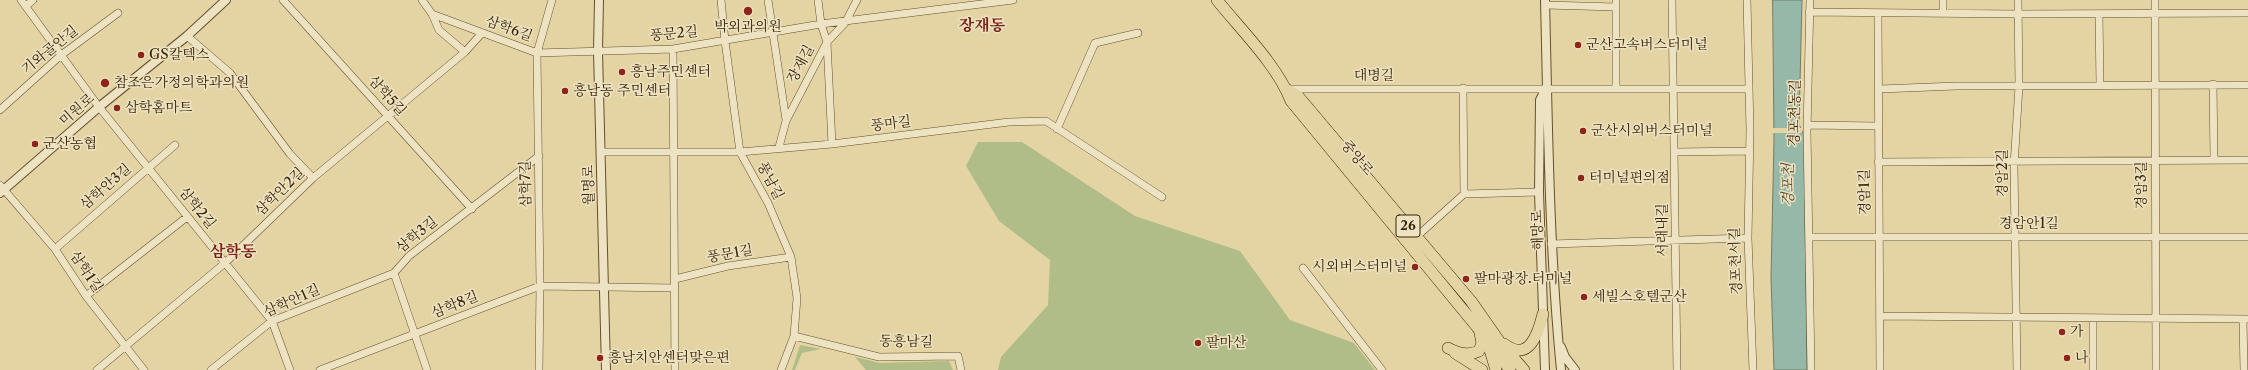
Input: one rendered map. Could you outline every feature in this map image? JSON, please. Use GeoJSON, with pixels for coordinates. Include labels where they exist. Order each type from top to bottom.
{"type":"FeatureCollection","features":[{"type":"Feature","properties":{"kind":"main road","name":"중앙로"},"geometry":{"type":"LineString","coordinates":[[1217,0],[1286,89],[1291,102],[1413,240],[1471,302],[1510,370]]}},
{"type":"Feature","properties":{"kind":"main road","name":"중앙로"},"geometry":{"type":"LineString","coordinates":[[1413,240],[1477,327],[1524,370]]}},
{"type":"Feature","properties":{"kind":"main road"},"geometry":{"type":"LineString","coordinates":[[1496,370],[1494,343],[1516,350],[1528,347],[1537,337],[1543,314]]}},
{"type":"Feature","properties":{"kind":"main road"},"geometry":{"type":"LineString","coordinates":[[1477,327],[1482,343],[1479,351],[1465,354],[1448,348],[1482,370]]}},
{"type":"Feature","properties":{"kind":"street"},"geometry":{"type":"LineString","coordinates":[[23,3],[33,0]]}},
{"type":"Feature","properties":{"kind":"street","name":"미원로"},"geometry":{"type":"LineString","coordinates":[[1,190],[99,107],[187,36],[226,0]]}},
{"type":"Feature","properties":{"kind":"street","name":"삼학5길"},"geometry":{"type":"LineString","coordinates":[[283,0],[472,209]]}},
{"type":"Feature","properties":{"kind":"street"},"geometry":{"type":"LineString","coordinates":[[422,0],[432,14],[439,30],[465,52]]}},
{"type":"Feature","properties":{"kind":"street","name":"삼학7길"},"geometry":{"type":"LineString","coordinates":[[539,370],[540,286],[537,53],[552,0]]}},
{"type":"Feature","properties":{"kind":"street","name":"월명로"},"geometry":{"type":"LineString","coordinates":[[599,0],[598,51],[606,370]]}},
{"type":"Feature","properties":{"kind":"street","name":"풍남길"},"geometry":{"type":"LineString","coordinates":[[721,0],[740,152],[768,203],[791,257],[798,298],[794,336],[782,370]]}},
{"type":"Feature","properties":{"kind":"street"},"geometry":{"type":"LineString","coordinates":[[768,0],[786,121]]}},
{"type":"Feature","properties":{"kind":"street"},"geometry":{"type":"LineString","coordinates":[[818,0],[821,24],[827,42],[832,144]]}},
{"type":"Feature","properties":{"kind":"street","name":"장재길"},"geometry":{"type":"LineString","coordinates":[[779,147],[786,121],[827,42],[845,23],[857,0]]}},
{"type":"Feature","properties":{"kind":"street","name":"풍문2길"},"geometry":{"type":"LineString","coordinates":[[598,51],[673,49],[772,34],[821,24],[845,23],[1013,0]]}},
{"type":"Feature","properties":{"kind":"street","name":"서래내길"},"geometry":{"type":"LineString","coordinates":[[1672,0],[1677,370]]}},
{"type":"Feature","properties":{"kind":"street","name":"경포천서길"},"geometry":{"type":"LineString","coordinates":[[1747,0],[1749,151],[1748,238],[1753,370]]}},
{"type":"Feature","properties":{"kind":"street","name":"경포천동길"},"geometry":{"type":"LineString","coordinates":[[1810,0],[1808,125],[1811,370]]}},
{"type":"Feature","properties":{"kind":"street"},"geometry":{"type":"LineString","coordinates":[[1942,0],[1943,14]]}},
{"type":"Feature","properties":{"kind":"street","name":"경암2길"},"geometry":{"type":"LineString","coordinates":[[2017,370],[2015,161],[2019,86],[2018,0]]}},
{"type":"Feature","properties":{"kind":"street","name":"경암3길"},"geometry":{"type":"LineString","coordinates":[[2155,0],[2156,370]]}},
{"type":"Feature","properties":{"kind":"street","name":"삼학2길"},"geometry":{"type":"LineString","coordinates":[[23,3],[60,56],[99,107],[272,322],[290,370]]}},
{"type":"Feature","properties":{"kind":"street"},"geometry":{"type":"LineString","coordinates":[[1545,3],[1616,3],[1616,89]]}},
{"type":"Feature","properties":{"kind":"street","name":"해망로"},"geometry":{"type":"LineString","coordinates":[[1545,3],[1546,88],[1552,244],[1557,337],[1561,370]]}},
{"type":"Feature","properties":{"kind":"street"},"geometry":{"type":"LineString","coordinates":[[1809,12],[1878,14],[2248,13]]}},
{"type":"Feature","properties":{"kind":"street","name":"기와골안길"},"geometry":{"type":"LineString","coordinates":[[0,110],[60,56],[98,30],[118,14]]}},
{"type":"Feature","properties":{"kind":"street","name":"삼학6길"},"geometry":{"type":"LineString","coordinates":[[432,14],[537,53],[598,51]]}},
{"type":"Feature","properties":{"kind":"street","name":"경암1길"},"geometry":{"type":"LineString","coordinates":[[1878,14],[1880,89],[1878,126],[1880,370]]}},
{"type":"Feature","properties":{"kind":"street"},"geometry":{"type":"LineString","coordinates":[[2099,14],[2100,85]]}},
{"type":"Feature","properties":{"kind":"street"},"geometry":{"type":"LineString","coordinates":[[90,26],[98,30]]}},
{"type":"Feature","properties":{"kind":"street","name":"삼학안2길"},"geometry":{"type":"LineString","coordinates":[[97,370],[225,263],[313,178],[465,52],[482,33]]}},
{"type":"Feature","properties":{"kind":"street"},"geometry":{"type":"LineString","coordinates":[[1057,130],[1095,43],[1138,33]]}},
{"type":"Feature","properties":{"kind":"street"},"geometry":{"type":"LineString","coordinates":[[187,36],[230,74],[290,154],[313,178]]}},
{"type":"Feature","properties":{"kind":"street"},"geometry":{"type":"LineString","coordinates":[[673,49],[676,370]]}},
{"type":"Feature","properties":{"kind":"street"},"geometry":{"type":"LineString","coordinates":[[2213,84],[2214,160]]}},
{"type":"Feature","properties":{"kind":"street"},"geometry":{"type":"LineString","coordinates":[[1880,89],[2100,85],[2248,85]]}},
{"type":"Feature","properties":{"kind":"street"},"geometry":{"type":"LineString","coordinates":[[1413,240],[1464,194],[1462,88]]}},
{"type":"Feature","properties":{"kind":"street"},"geometry":{"type":"LineString","coordinates":[[1546,88],[1747,89]]}},
{"type":"Feature","properties":{"kind":"street","name":"대명길"},"geometry":{"type":"LineString","coordinates":[[1286,89],[1546,88]]}},
{"type":"Feature","properties":{"kind":"street","name":"해망로"},"geometry":{"type":"LineString","coordinates":[[1545,370],[1540,192],[1540,100],[1546,88]]}},
{"type":"Feature","properties":{"kind":"street","name":"풍마길"},"geometry":{"type":"LineString","coordinates":[[601,152],[740,152],[779,147],[832,144],[1009,122],[1046,121],[1057,130],[1162,198]]}},
{"type":"Feature","properties":{"kind":"street"},"geometry":{"type":"LineString","coordinates":[[1808,125],[1878,126]]}},
{"type":"Feature","properties":{"kind":"street","name":"삼학안3길"},"geometry":{"type":"LineString","coordinates":[[55,249],[175,145]]}},
{"type":"Feature","properties":{"kind":"street"},"geometry":{"type":"LineString","coordinates":[[1675,152],[1749,151]]}},
{"type":"Feature","properties":{"kind":"street","name":"삼학3길"},"geometry":{"type":"LineString","coordinates":[[427,370],[394,273],[409,256],[539,156]]}},
{"type":"Feature","properties":{"kind":"street"},"geometry":{"type":"LineString","coordinates":[[1878,162],[2248,160]]}},
{"type":"Feature","properties":{"kind":"street","name":"삼학1길"},"geometry":{"type":"LineString","coordinates":[[1,190],[55,249],[86,296],[125,348],[144,370]]}},
{"type":"Feature","properties":{"kind":"street","name":"해망로"},"geometry":{"type":"LineString","coordinates":[[1464,194],[1540,192]]}},
{"type":"Feature","properties":{"kind":"street"},"geometry":{"type":"LineString","coordinates":[[86,296],[186,217]]}},
{"type":"Feature","properties":{"kind":"street","name":"경암안1길"},"geometry":{"type":"LineString","coordinates":[[1810,237],[2248,237]]}},
{"type":"Feature","properties":{"kind":"street"},"geometry":{"type":"LineString","coordinates":[[1552,244],[1676,239],[1748,238]]}},
{"type":"Feature","properties":{"kind":"street","name":"풍문1길"},"geometry":{"type":"LineString","coordinates":[[675,279],[728,266],[791,257]]}},
{"type":"Feature","properties":{"kind":"street"},"geometry":{"type":"LineString","coordinates":[[1303,268],[1382,370]]}},
{"type":"Feature","properties":{"kind":"street","name":"삼학안1길"},"geometry":{"type":"LineString","coordinates":[[211,370],[272,322],[394,273]]}},
{"type":"Feature","properties":{"kind":"street","name":"삼학8길"},"geometry":{"type":"LineString","coordinates":[[320,370],[540,286],[604,286]]}},
{"type":"Feature","properties":{"kind":"street"},"geometry":{"type":"LineString","coordinates":[[604,286],[675,288]]}},
{"type":"Feature","properties":{"kind":"street"},"geometry":{"type":"LineString","coordinates":[[1880,316],[2093,319],[2246,319],[2244,370]]}},
{"type":"Feature","properties":{"kind":"street"},"geometry":{"type":"LineString","coordinates":[[2093,319],[2093,370]]}},
{"type":"Feature","properties":{"kind":"street","name":"동흥남길"},"geometry":{"type":"LineString","coordinates":[[794,336],[879,357],[958,356],[961,370]]}},
{"type":"Feature","properties":{"kind":"street"},"geometry":{"type":"LineString","coordinates":[[1557,337],[1565,357],[1575,370]]}},
{"type":"Feature","properties":{"kind":"green space"},"geometry":{"type":"Polygon","coordinates":[[[978,142],[1022,142],[1135,216],[1240,251],[1290,320],[1354,343],[1375,370],[998,370],[1001,357],[1048,305],[1050,260],[999,221],[966,166],[978,142]]]}},
{"type":"Feature","properties":{"kind":"green space"},"geometry":{"type":"Polygon","coordinates":[[[800,345],[821,349],[802,353],[795,370],[792,370],[800,345]]]}},
{"type":"Feature","properties":{"kind":"green space"},"geometry":{"type":"Polygon","coordinates":[[[855,357],[880,363],[949,361],[953,370],[866,370],[855,357]]]}},
{"type":"Feature","properties":{"kind":"water","name":"경포천"},"geometry":{"type":"Polygon","coordinates":[[[1773,0],[1802,0],[1799,124],[1804,136],[1807,370],[1774,370],[1771,278],[1774,140],[1773,0]]]}},
{"type":"Feature","properties":{"kind":"pier"},"geometry":{"type":"Polygon","coordinates":[[[1772,128],[1802,128],[1802,133],[1772,133],[1772,128]]]}},
{"type":"Feature","properties":{"kind":"place","name":"박외과의원"},"geometry":{"type":"Point","coordinates":[748,11]}},
{"type":"Feature","properties":{"kind":"place","name":"군산고속버스터미널"},"geometry":{"type":"Point","coordinates":[1578,45]}},
{"type":"Feature","properties":{"kind":"place","name":"GS칼텍스"},"geometry":{"type":"Point","coordinates":[141,55]}},
{"type":"Feature","properties":{"kind":"place","name":"흥남주민센터"},"geometry":{"type":"Point","coordinates":[622,72]}},
{"type":"Feature","properties":{"kind":"place","name":"참조은가정의학과의원"},"geometry":{"type":"Point","coordinates":[105,83]}},
{"type":"Feature","properties":{"kind":"place","name":"흥남동 주민센터"},"geometry":{"type":"Point","coordinates":[565,91]}},
{"type":"Feature","properties":{"kind":"place","name":"삼학홈마트"},"geometry":{"type":"Point","coordinates":[117,108]}},
{"type":"Feature","properties":{"kind":"place","name":"군산시외버스터미널"},"geometry":{"type":"Point","coordinates":[1583,131]}},
{"type":"Feature","properties":{"kind":"place","name":"군산농협"},"geometry":{"type":"Point","coordinates":[35,144]}},
{"type":"Feature","properties":{"kind":"place","name":"터미널편의점"},"geometry":{"type":"Point","coordinates":[1581,178]}},
{"type":"Feature","properties":{"kind":"place","name":"시외버스터미널"},"geometry":{"type":"Point","coordinates":[1415,267]}},
{"type":"Feature","properties":{"kind":"place","name":"팔마광장.터미널"},"geometry":{"type":"Point","coordinates":[1466,279]}},
{"type":"Feature","properties":{"kind":"place","name":"세빌스호텔군산"},"geometry":{"type":"Point","coordinates":[1584,297]}},
{"type":"Feature","properties":{"kind":"place","name":"가"},"geometry":{"type":"Point","coordinates":[2062,332]}},
{"type":"Feature","properties":{"kind":"place","name":"팔마산"},"geometry":{"type":"Point","coordinates":[1198,343]}},
{"type":"Feature","properties":{"kind":"place","name":"흥남치안센터맞은편"},"geometry":{"type":"Point","coordinates":[600,358]}},
{"type":"Feature","properties":{"kind":"place","name":"나"},"geometry":{"type":"Point","coordinates":[2067,358]}},
{"type":"Feature","properties":{"kind":"district","name":"장재동"},"geometry":{"type":"Point","coordinates":[982,26]}},
{"type":"Feature","properties":{"kind":"district","name":"삼학동"},"geometry":{"type":"Point","coordinates":[233,252]}}]}
